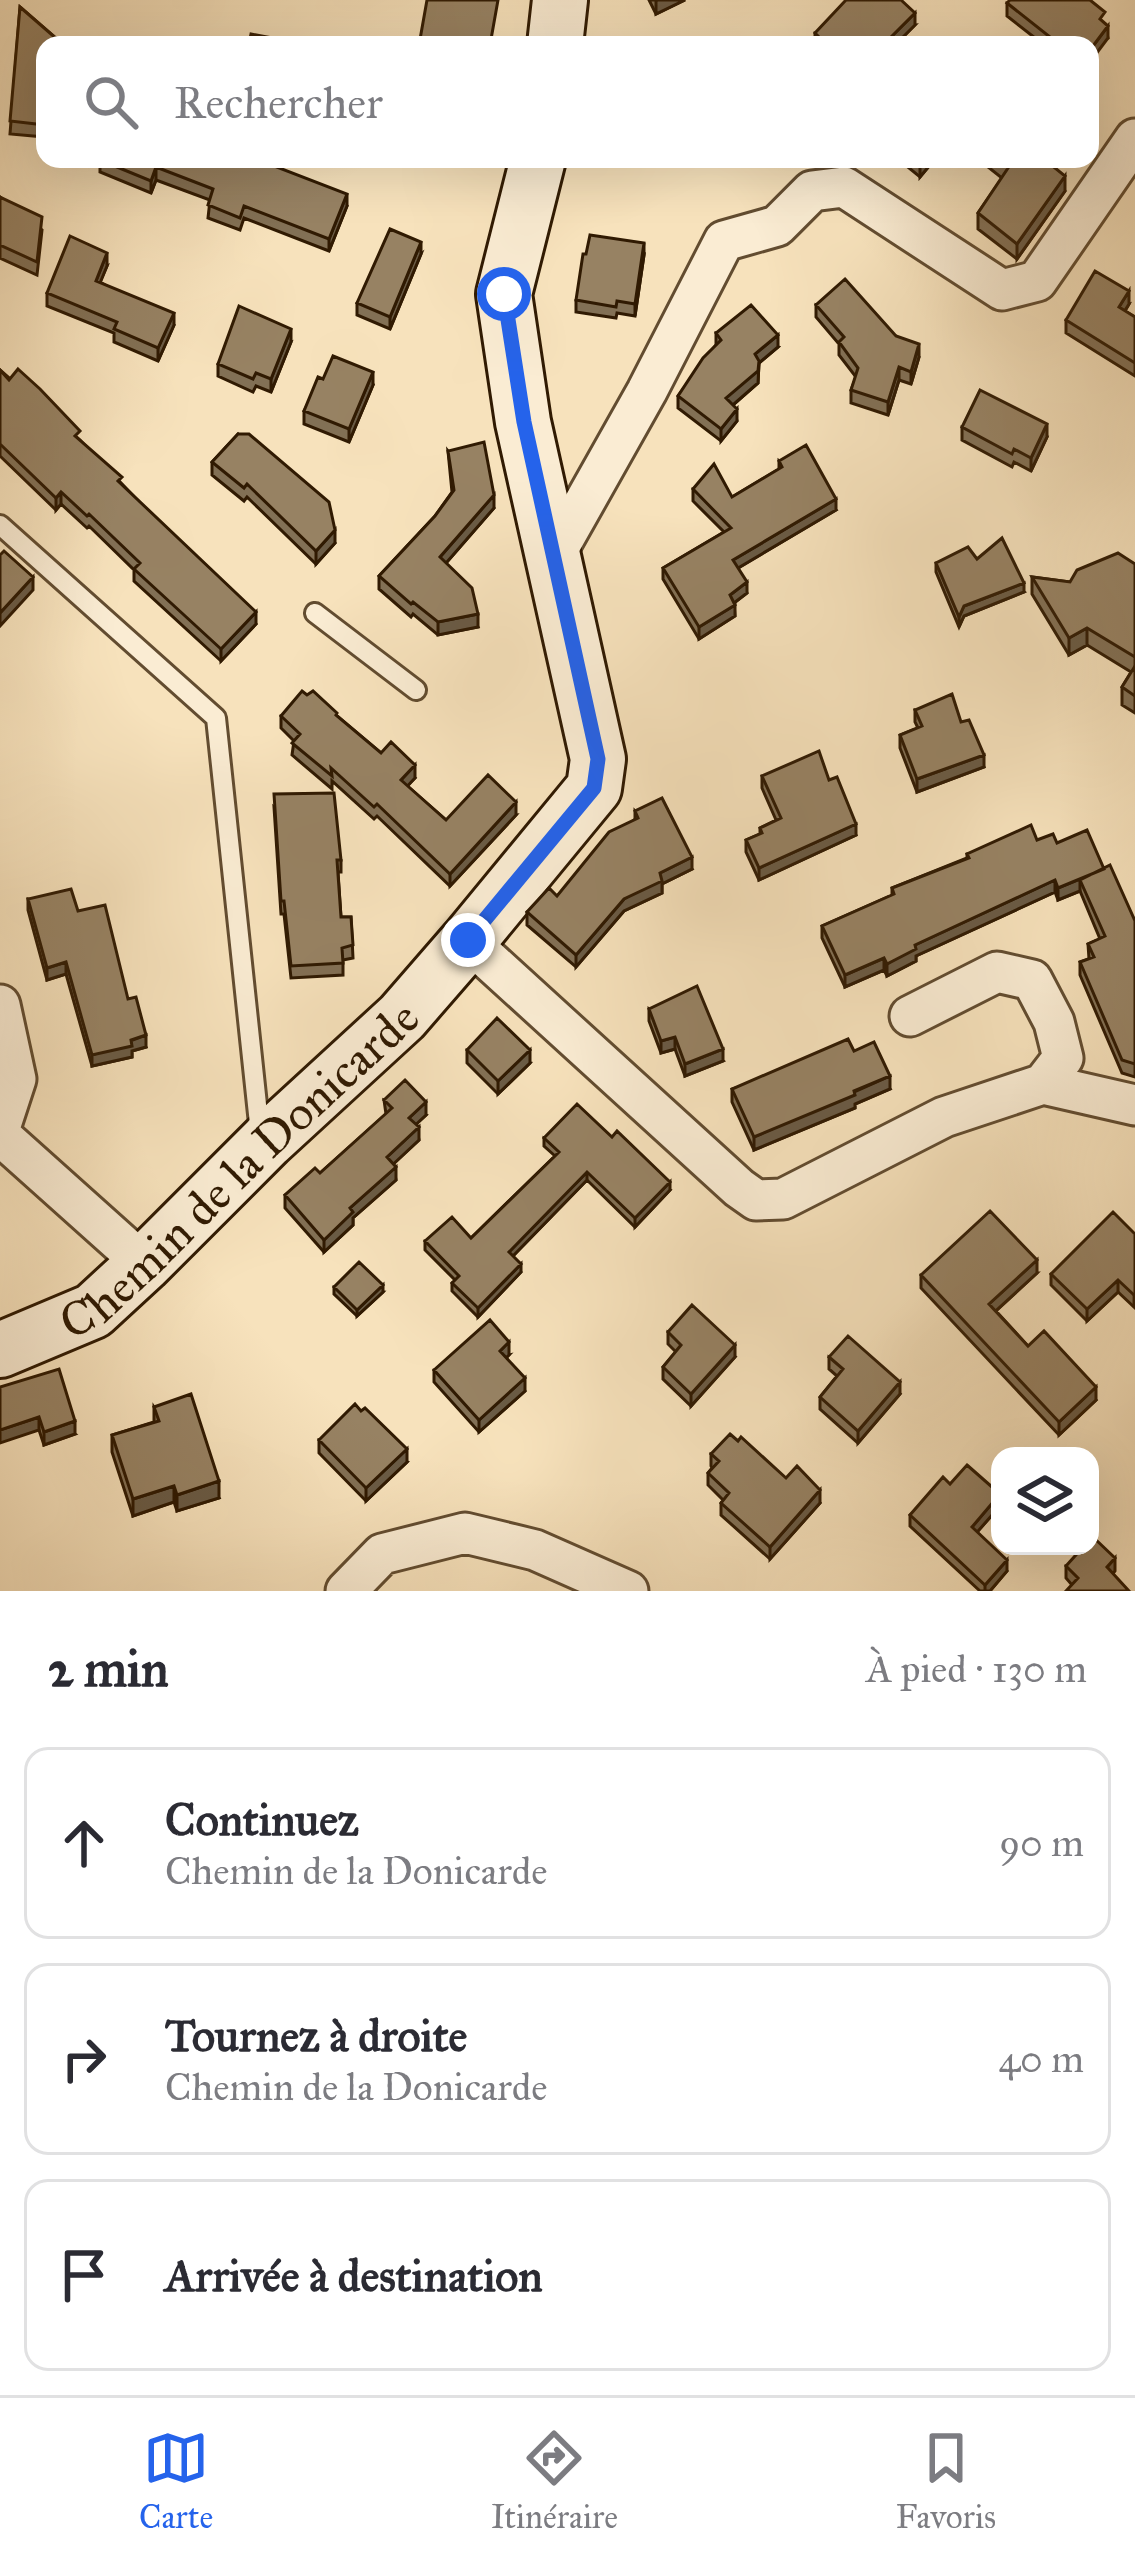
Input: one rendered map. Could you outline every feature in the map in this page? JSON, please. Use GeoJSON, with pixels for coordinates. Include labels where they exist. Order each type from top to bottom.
{"type":"FeatureCollection","features":[{"type":"Feature","properties":{"kind":"street"},"geometry":{"type":"LineString","coordinates":[[556,36],[560,0]]}},
{"type":"Feature","properties":{"kind":"street"},"geometry":{"type":"LineString","coordinates":[[553,558],[724,241],[777,226],[812,191],[844,187],[1002,290],[1037,281],[1135,139]]}},
{"type":"Feature","properties":{"kind":"street","name":"Chemin de la Donicarde"},"geometry":{"type":"LineString","coordinates":[[0,1350],[93,1311],[144,1264],[401,1016],[594,788],[598,759],[524,422],[504,294],[536,168]]}},
{"type":"Feature","properties":{"kind":"street"},"geometry":{"type":"LineString","coordinates":[[468,940],[756,1200],[783,1199],[944,1117],[1043,1084],[1135,1105]]}},
{"type":"Feature","properties":{"kind":"street"},"geometry":{"type":"LineString","coordinates":[[910,1016],[997,972],[1032,980],[1054,1022],[1063,1058],[1043,1084]]}},
{"type":"Feature","properties":{"kind":"street"},"geometry":{"type":"LineString","coordinates":[[0,1005],[16,1079],[0,1132],[144,1264]]}},
{"type":"Feature","properties":{"kind":"street"},"geometry":{"type":"LineString","coordinates":[[346,1591],[382,1554],[465,1533],[535,1550],[628,1591]]}},
{"type":"Feature","properties":{"kind":"lane"},"geometry":{"type":"LineString","coordinates":[[0,525],[216,718],[260,1132],[267,1142]]}},
{"type":"Feature","properties":{"kind":"lane"},"geometry":{"type":"LineString","coordinates":[[315,613],[416,690]]}},
{"type":"Feature","properties":{"kind":"building"},"geometry":{"type":"Polygon","coordinates":[[[427,0],[498,0],[492,36],[421,36],[427,0]]]}},
{"type":"Feature","properties":{"kind":"building"},"geometry":{"type":"Polygon","coordinates":[[[846,0],[901,0],[915,13],[892,36],[815,33],[846,0]]]}},
{"type":"Feature","properties":{"kind":"building"},"geometry":{"type":"Polygon","coordinates":[[[1090,0],[1105,12],[1100,19],[1108,26],[1099,38],[1049,36],[1007,3],[1090,0]]]}},
{"type":"Feature","properties":{"kind":"building"},"geometry":{"type":"Polygon","coordinates":[[[20,7],[53,36],[36,36],[36,124],[10,121],[20,7]]]}},
{"type":"Feature","properties":{"kind":"building"},"geometry":{"type":"Polygon","coordinates":[[[119,168],[156,168],[151,181],[119,168]]]}},
{"type":"Feature","properties":{"kind":"building"},"geometry":{"type":"Polygon","coordinates":[[[159,168],[279,168],[347,194],[329,239],[244,206],[240,218],[208,205],[213,189],[159,168]]]}},
{"type":"Feature","properties":{"kind":"building"},"geometry":{"type":"Polygon","coordinates":[[[1008,168],[1055,168],[1065,176],[1017,244],[978,213],[1008,168]]]}},
{"type":"Feature","properties":{"kind":"building"},"geometry":{"type":"Polygon","coordinates":[[[0,197],[42,217],[37,262],[0,245],[0,197]]]}},
{"type":"Feature","properties":{"kind":"building"},"geometry":{"type":"Polygon","coordinates":[[[390,229],[421,242],[390,317],[357,303],[390,229]]]}},
{"type":"Feature","properties":{"kind":"building"},"geometry":{"type":"Polygon","coordinates":[[[590,235],[644,243],[635,304],[617,301],[616,307],[576,300],[590,235]]]}},
{"type":"Feature","properties":{"kind":"building"},"geometry":{"type":"Polygon","coordinates":[[[70,236],[107,253],[96,281],[174,313],[158,348],[114,329],[117,322],[47,293],[70,236]]]}},
{"type":"Feature","properties":{"kind":"building"},"geometry":{"type":"Polygon","coordinates":[[[1095,271],[1129,291],[1119,307],[1135,317],[1135,363],[1066,320],[1095,271]]]}},
{"type":"Feature","properties":{"kind":"building"},"geometry":{"type":"Polygon","coordinates":[[[845,279],[896,336],[919,344],[911,372],[899,367],[888,402],[851,390],[858,368],[839,342],[844,337],[816,305],[845,279]]]}},
{"type":"Feature","properties":{"kind":"building"},"geometry":{"type":"Polygon","coordinates":[[[751,305],[778,335],[755,354],[758,371],[726,398],[737,409],[721,429],[678,396],[721,340],[716,333],[751,305]]]}},
{"type":"Feature","properties":{"kind":"building"},"geometry":{"type":"Polygon","coordinates":[[[239,306],[291,329],[271,379],[256,373],[253,379],[218,364],[239,306]]]}},
{"type":"Feature","properties":{"kind":"building"},"geometry":{"type":"Polygon","coordinates":[[[333,356],[373,372],[349,429],[304,411],[333,356]]]}},
{"type":"Feature","properties":{"kind":"building"},"geometry":{"type":"Polygon","coordinates":[[[18,369],[80,431],[75,436],[122,477],[118,481],[256,612],[221,649],[134,569],[140,563],[89,514],[61,492],[56,498],[0,444],[0,370],[9,380],[18,369]]]}},
{"type":"Feature","properties":{"kind":"building"},"geometry":{"type":"Polygon","coordinates":[[[980,390],[1047,424],[1031,458],[1014,449],[1012,454],[962,427],[980,390]]]}},
{"type":"Feature","properties":{"kind":"building"},"geometry":{"type":"Polygon","coordinates":[[[238,434],[249,434],[329,502],[335,530],[316,551],[247,484],[244,488],[212,462],[238,434]]]}},
{"type":"Feature","properties":{"kind":"building"},"geometry":{"type":"Polygon","coordinates":[[[484,442],[494,495],[440,557],[472,588],[478,614],[438,622],[379,576],[454,490],[448,451],[484,442]]]}},
{"type":"Feature","properties":{"kind":"building"},"geometry":{"type":"Polygon","coordinates":[[[806,445],[836,499],[733,560],[747,582],[730,595],[735,605],[699,627],[663,568],[731,528],[693,489],[714,464],[732,497],[782,467],[779,461],[806,445]]]}},
{"type":"Feature","properties":{"kind":"building"},"geometry":{"type":"Polygon","coordinates":[[[1002,538],[1024,583],[964,606],[959,617],[936,563],[968,547],[977,559],[1002,538]]]}},
{"type":"Feature","properties":{"kind":"building"},"geometry":{"type":"Polygon","coordinates":[[[4,551],[33,577],[0,613],[0,555],[4,551]]]}},
{"type":"Feature","properties":{"kind":"building"},"geometry":{"type":"Polygon","coordinates":[[[1118,553],[1135,564],[1135,657],[1087,628],[1069,638],[1032,577],[1070,582],[1077,570],[1118,553]]]}},
{"type":"Feature","properties":{"kind":"building"},"geometry":{"type":"Polygon","coordinates":[[[1135,666],[1135,696],[1122,687],[1135,666]]]}},
{"type":"Feature","properties":{"kind":"building"},"geometry":{"type":"Polygon","coordinates":[[[302,691],[307,695],[313,691],[381,753],[391,742],[415,765],[401,780],[446,820],[488,775],[516,802],[450,874],[377,804],[374,807],[331,768],[332,776],[292,743],[300,734],[281,716],[302,691]]]}},
{"type":"Feature","properties":{"kind":"building"},"geometry":{"type":"Polygon","coordinates":[[[952,694],[961,722],[969,720],[984,755],[917,779],[900,735],[922,726],[915,710],[952,694]]]}},
{"type":"Feature","properties":{"kind":"building"},"geometry":{"type":"Polygon","coordinates":[[[819,751],[829,780],[837,777],[856,824],[759,868],[746,840],[781,818],[762,776],[819,751]]]}},
{"type":"Feature","properties":{"kind":"building"},"geometry":{"type":"Polygon","coordinates":[[[334,793],[341,917],[351,917],[353,945],[342,948],[343,963],[291,966],[274,794],[334,793]]]}},
{"type":"Feature","properties":{"kind":"building"},"geometry":{"type":"Polygon","coordinates":[[[662,798],[692,857],[660,873],[662,881],[624,899],[576,955],[527,912],[549,888],[557,896],[609,832],[638,818],[635,811],[662,798]]]}},
{"type":"Feature","properties":{"kind":"building"},"geometry":{"type":"Polygon","coordinates":[[[1031,825],[1037,840],[1053,834],[1057,843],[1087,830],[1104,869],[1058,888],[1055,880],[915,945],[916,949],[887,964],[884,958],[845,975],[822,926],[894,894],[892,888],[969,858],[967,854],[1031,825]]]}},
{"type":"Feature","properties":{"kind":"building"},"geometry":{"type":"Polygon","coordinates":[[[1110,865],[1135,921],[1135,1064],[1122,1060],[1080,962],[1094,957],[1088,944],[1105,936],[1080,880],[1110,865]]]}},
{"type":"Feature","properties":{"kind":"building"},"geometry":{"type":"Polygon","coordinates":[[[71,889],[78,911],[105,905],[128,999],[136,997],[146,1035],[131,1040],[132,1046],[92,1055],[66,962],[47,968],[28,899],[71,889]]]}},
{"type":"Feature","properties":{"kind":"building"},"geometry":{"type":"Polygon","coordinates":[[[697,986],[723,1049],[685,1064],[675,1037],[661,1041],[649,1009],[697,986]]]}},
{"type":"Feature","properties":{"kind":"building"},"geometry":{"type":"Polygon","coordinates":[[[497,1018],[530,1050],[498,1081],[467,1050],[497,1018]]]}},
{"type":"Feature","properties":{"kind":"building"},"geometry":{"type":"Polygon","coordinates":[[[848,1039],[854,1051],[874,1042],[890,1076],[754,1137],[732,1089],[848,1039]]]}},
{"type":"Feature","properties":{"kind":"building"},"geometry":{"type":"Polygon","coordinates":[[[405,1080],[426,1102],[409,1118],[419,1127],[387,1157],[396,1167],[350,1208],[353,1212],[324,1240],[285,1195],[315,1168],[320,1173],[392,1108],[384,1100],[405,1080]]]}},
{"type":"Feature","properties":{"kind":"building"},"geometry":{"type":"Polygon","coordinates":[[[577,1104],[612,1137],[617,1131],[670,1182],[635,1218],[587,1172],[509,1252],[521,1264],[478,1308],[452,1283],[459,1276],[425,1241],[452,1217],[471,1238],[559,1152],[544,1138],[577,1104]]]}},
{"type":"Feature","properties":{"kind":"building"},"geometry":{"type":"Polygon","coordinates":[[[990,1211],[1037,1260],[989,1304],[1028,1346],[1044,1331],[1096,1387],[1059,1422],[921,1275],[990,1211]]]}},
{"type":"Feature","properties":{"kind":"building"},"geometry":{"type":"Polygon","coordinates":[[[1113,1212],[1135,1234],[1135,1294],[1118,1280],[1087,1309],[1051,1274],[1113,1212]]]}},
{"type":"Feature","properties":{"kind":"building"},"geometry":{"type":"Polygon","coordinates":[[[359,1262],[383,1285],[357,1310],[334,1287],[359,1262]]]}},
{"type":"Feature","properties":{"kind":"building"},"geometry":{"type":"Polygon","coordinates":[[[692,1305],[735,1345],[691,1394],[663,1367],[681,1345],[668,1332],[692,1305]]]}},
{"type":"Feature","properties":{"kind":"building"},"geometry":{"type":"Polygon","coordinates":[[[490,1320],[509,1342],[500,1351],[525,1378],[479,1420],[434,1370],[490,1320]]]}},
{"type":"Feature","properties":{"kind":"building"},"geometry":{"type":"Polygon","coordinates":[[[848,1336],[900,1382],[858,1431],[820,1397],[843,1369],[829,1357],[848,1336]]]}},
{"type":"Feature","properties":{"kind":"building"},"geometry":{"type":"Polygon","coordinates":[[[59,1369],[75,1421],[44,1432],[39,1417],[0,1430],[0,1387],[59,1369]]]}},
{"type":"Feature","properties":{"kind":"building"},"geometry":{"type":"Polygon","coordinates":[[[191,1394],[219,1481],[177,1495],[174,1486],[133,1499],[112,1435],[159,1421],[154,1407],[191,1394]]]}},
{"type":"Feature","properties":{"kind":"building"},"geometry":{"type":"Polygon","coordinates":[[[355,1404],[407,1449],[366,1488],[319,1440],[355,1404]]]}},
{"type":"Feature","properties":{"kind":"building"},"geometry":{"type":"Polygon","coordinates":[[[730,1434],[738,1441],[741,1437],[786,1478],[797,1466],[820,1490],[770,1547],[721,1503],[729,1493],[708,1473],[719,1461],[711,1454],[730,1434]]]}},
{"type":"Feature","properties":{"kind":"building"},"geometry":{"type":"Polygon","coordinates":[[[967,1465],[991,1486],[991,1505],[972,1527],[991,1545],[991,1555],[1007,1560],[985,1585],[910,1515],[943,1477],[950,1484],[967,1465]]]}},
{"type":"Feature","properties":{"kind":"building"},"geometry":{"type":"Polygon","coordinates":[[[1099,1543],[1115,1558],[1107,1567],[1129,1591],[1066,1591],[1078,1578],[1066,1566],[1076,1555],[1099,1555],[1099,1543]]]}},
{"type":"Feature","properties":{"kind":"route"},"geometry":{"type":"LineString","coordinates":[[468,940],[594,788],[598,759],[524,422],[504,294]]}}]}
